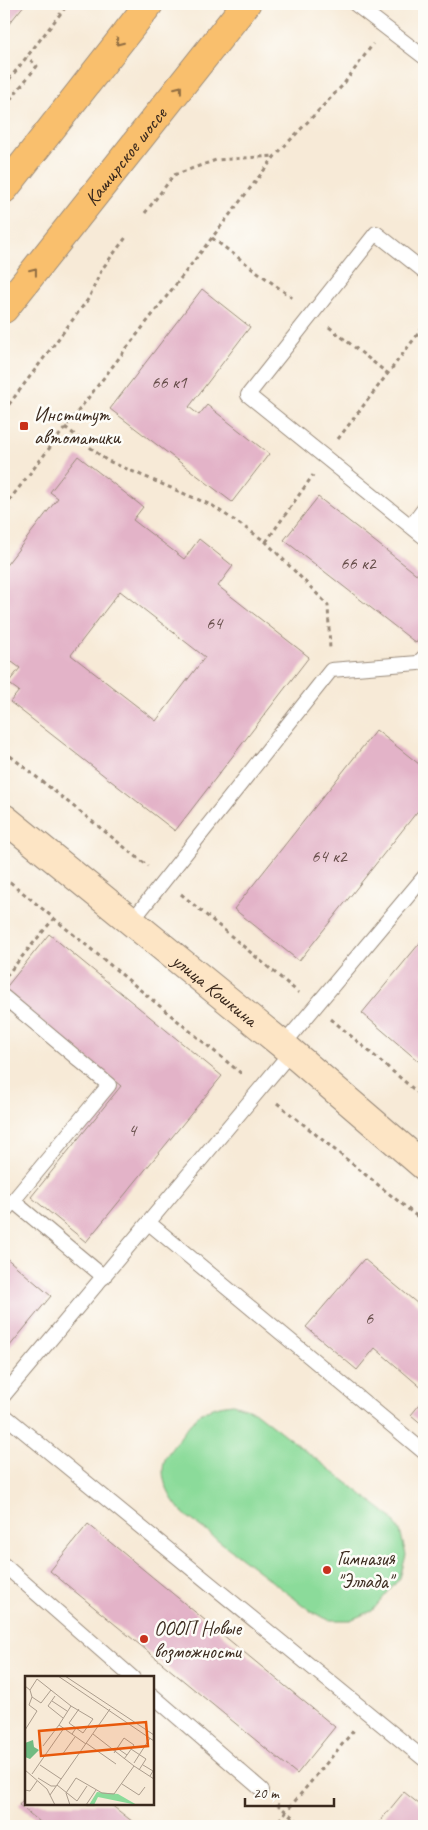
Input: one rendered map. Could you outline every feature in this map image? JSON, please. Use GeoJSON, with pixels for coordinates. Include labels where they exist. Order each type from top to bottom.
{"type":"FeatureCollection","features":[{"type":"Feature","properties":{"kind":"main road"},"geometry":{"type":"LineString","coordinates":[[4,189],[149,4]]}},
{"type":"Feature","properties":{"kind":"main road","name":"Каширское шоссе"},"geometry":{"type":"LineString","coordinates":[[4,309],[246,4]]}},
{"type":"Feature","properties":{"kind":"main road","name":"улица Кошкина"},"geometry":{"type":"LineString","coordinates":[[4,818],[287,1049],[424,1166]]}},
{"type":"Feature","properties":{"kind":"lane"},"geometry":{"type":"LineString","coordinates":[[355,4],[424,56]]}},
{"type":"Feature","properties":{"kind":"lane"},"geometry":{"type":"LineString","coordinates":[[424,271],[376,233],[248,395],[424,537]]}},
{"type":"Feature","properties":{"kind":"lane"},"geometry":{"type":"LineString","coordinates":[[411,526],[424,509]]}},
{"type":"Feature","properties":{"kind":"lane"},"geometry":{"type":"LineString","coordinates":[[132,921],[331,670],[418,663],[424,657]]}},
{"type":"Feature","properties":{"kind":"lane"},"geometry":{"type":"LineString","coordinates":[[4,1394],[261,1090],[315,1006],[424,877]]}},
{"type":"Feature","properties":{"kind":"lane"},"geometry":{"type":"LineString","coordinates":[[4,997],[109,1085],[8,1207],[104,1277]]}},
{"type":"Feature","properties":{"kind":"lane"},"geometry":{"type":"LineString","coordinates":[[149,1223],[424,1452]]}},
{"type":"Feature","properties":{"kind":"lane"},"geometry":{"type":"LineString","coordinates":[[4,1415],[424,1759]]}},
{"type":"Feature","properties":{"kind":"lane"},"geometry":{"type":"LineString","coordinates":[[4,1565],[131,1676]]}},
{"type":"Feature","properties":{"kind":"lane"},"geometry":{"type":"LineString","coordinates":[[154,1697],[262,1790]]}},
{"type":"Feature","properties":{"kind":"path"},"geometry":{"type":"LineString","coordinates":[[4,86],[68,4]]}},
{"type":"Feature","properties":{"kind":"path"},"geometry":{"type":"LineString","coordinates":[[4,507],[275,156],[343,85],[403,4]]}},
{"type":"Feature","properties":{"kind":"path"},"geometry":{"type":"LineString","coordinates":[[5,106],[37,66],[27,57]]}},
{"type":"Feature","properties":{"kind":"path"},"geometry":{"type":"LineString","coordinates":[[145,213],[174,175],[216,160],[275,156]]}},
{"type":"Feature","properties":{"kind":"path"},"geometry":{"type":"LineString","coordinates":[[4,412],[89,298],[102,269],[126,236]]}},
{"type":"Feature","properties":{"kind":"path"},"geometry":{"type":"LineString","coordinates":[[266,542],[325,456],[424,326]]}},
{"type":"Feature","properties":{"kind":"path"},"geometry":{"type":"LineString","coordinates":[[66,427],[106,460],[213,506],[266,542],[328,605],[331,670]]}},
{"type":"Feature","properties":{"kind":"path"},"geometry":{"type":"LineString","coordinates":[[4,751],[164,880],[424,1098]]}},
{"type":"Feature","properties":{"kind":"path"},"geometry":{"type":"LineString","coordinates":[[4,877],[424,1222]]}},
{"type":"Feature","properties":{"kind":"path"},"geometry":{"type":"LineString","coordinates":[[4,979],[55,917]]}},
{"type":"Feature","properties":{"kind":"path"},"geometry":{"type":"LineString","coordinates":[[274,1826],[368,1713]]}},
{"type":"Feature","properties":{"kind":"path"},"geometry":{"type":"LineString","coordinates":[[286,1812],[303,1826]]}},
{"type":"Feature","properties":{"kind":"green space"},"geometry":{"type":"Polygon","coordinates":[[[233,1404],[254,1411],[391,1517],[400,1531],[406,1555],[400,1578],[372,1611],[350,1620],[329,1620],[312,1612],[184,1514],[174,1502],[164,1479],[164,1463],[167,1455],[192,1422],[202,1413],[215,1407],[233,1404]]]}},
{"type":"Feature","properties":{"kind":"building"},"geometry":{"type":"Polygon","coordinates":[[[4,4],[25,4],[4,30],[4,4]]]}},
{"type":"Feature","properties":{"kind":"building"},"geometry":{"type":"Polygon","coordinates":[[[202,289],[250,327],[189,407],[199,415],[207,405],[269,454],[232,502],[110,409],[202,289]]]}},
{"type":"Feature","properties":{"kind":"building"},"geometry":{"type":"Polygon","coordinates":[[[78,456],[143,507],[133,520],[184,559],[199,539],[233,566],[218,586],[309,657],[175,831],[10,702],[19,691],[8,683],[20,668],[4,656],[4,568],[58,498],[50,492],[78,456]],[[120,591],[71,655],[156,721],[205,657],[120,591]]]}},
{"type":"Feature","properties":{"kind":"building"},"geometry":{"type":"Polygon","coordinates":[[[318,497],[424,580],[424,632],[416,643],[284,540],[318,497]]]}},
{"type":"Feature","properties":{"kind":"building"},"geometry":{"type":"Polygon","coordinates":[[[376,730],[424,768],[424,803],[299,961],[234,909],[376,730]]]}},
{"type":"Feature","properties":{"kind":"building"},"geometry":{"type":"Polygon","coordinates":[[[49,934],[222,1076],[86,1242],[31,1197],[121,1086],[4,990],[49,934]]]}},
{"type":"Feature","properties":{"kind":"building"},"geometry":{"type":"Polygon","coordinates":[[[424,938],[424,1066],[362,1013],[424,938]]]}},
{"type":"Feature","properties":{"kind":"building"},"geometry":{"type":"Polygon","coordinates":[[[4,1256],[51,1296],[4,1353],[4,1256]]]}},
{"type":"Feature","properties":{"kind":"building"},"geometry":{"type":"Polygon","coordinates":[[[364,1259],[424,1309],[424,1390],[375,1348],[357,1370],[306,1327],[364,1259]]]}},
{"type":"Feature","properties":{"kind":"building"},"geometry":{"type":"Polygon","coordinates":[[[424,1399],[424,1426],[411,1415],[424,1399]]]}},
{"type":"Feature","properties":{"kind":"building"},"geometry":{"type":"Polygon","coordinates":[[[88,1524],[335,1727],[297,1774],[50,1571],[88,1524]]]}},
{"type":"Feature","properties":{"kind":"building"},"geometry":{"type":"Polygon","coordinates":[[[404,1792],[424,1808],[424,1826],[376,1826],[404,1792]]]}},
{"type":"Feature","properties":{"kind":"building"},"geometry":{"type":"Polygon","coordinates":[[[25,1797],[25,1805],[111,1805],[138,1826],[45,1826],[19,1805],[25,1797]]]}},
{"type":"Feature","properties":{"kind":"place","name":"Институт автоматики"},"geometry":{"type":"Point","coordinates":[24,426]}},
{"type":"Feature","properties":{"kind":"place","name":"Гимназия \"Эллада\""},"geometry":{"type":"Point","coordinates":[327,1570]}},
{"type":"Feature","properties":{"kind":"place","name":"ОООП Новые возможности"},"geometry":{"type":"Point","coordinates":[144,1639]}}]}
